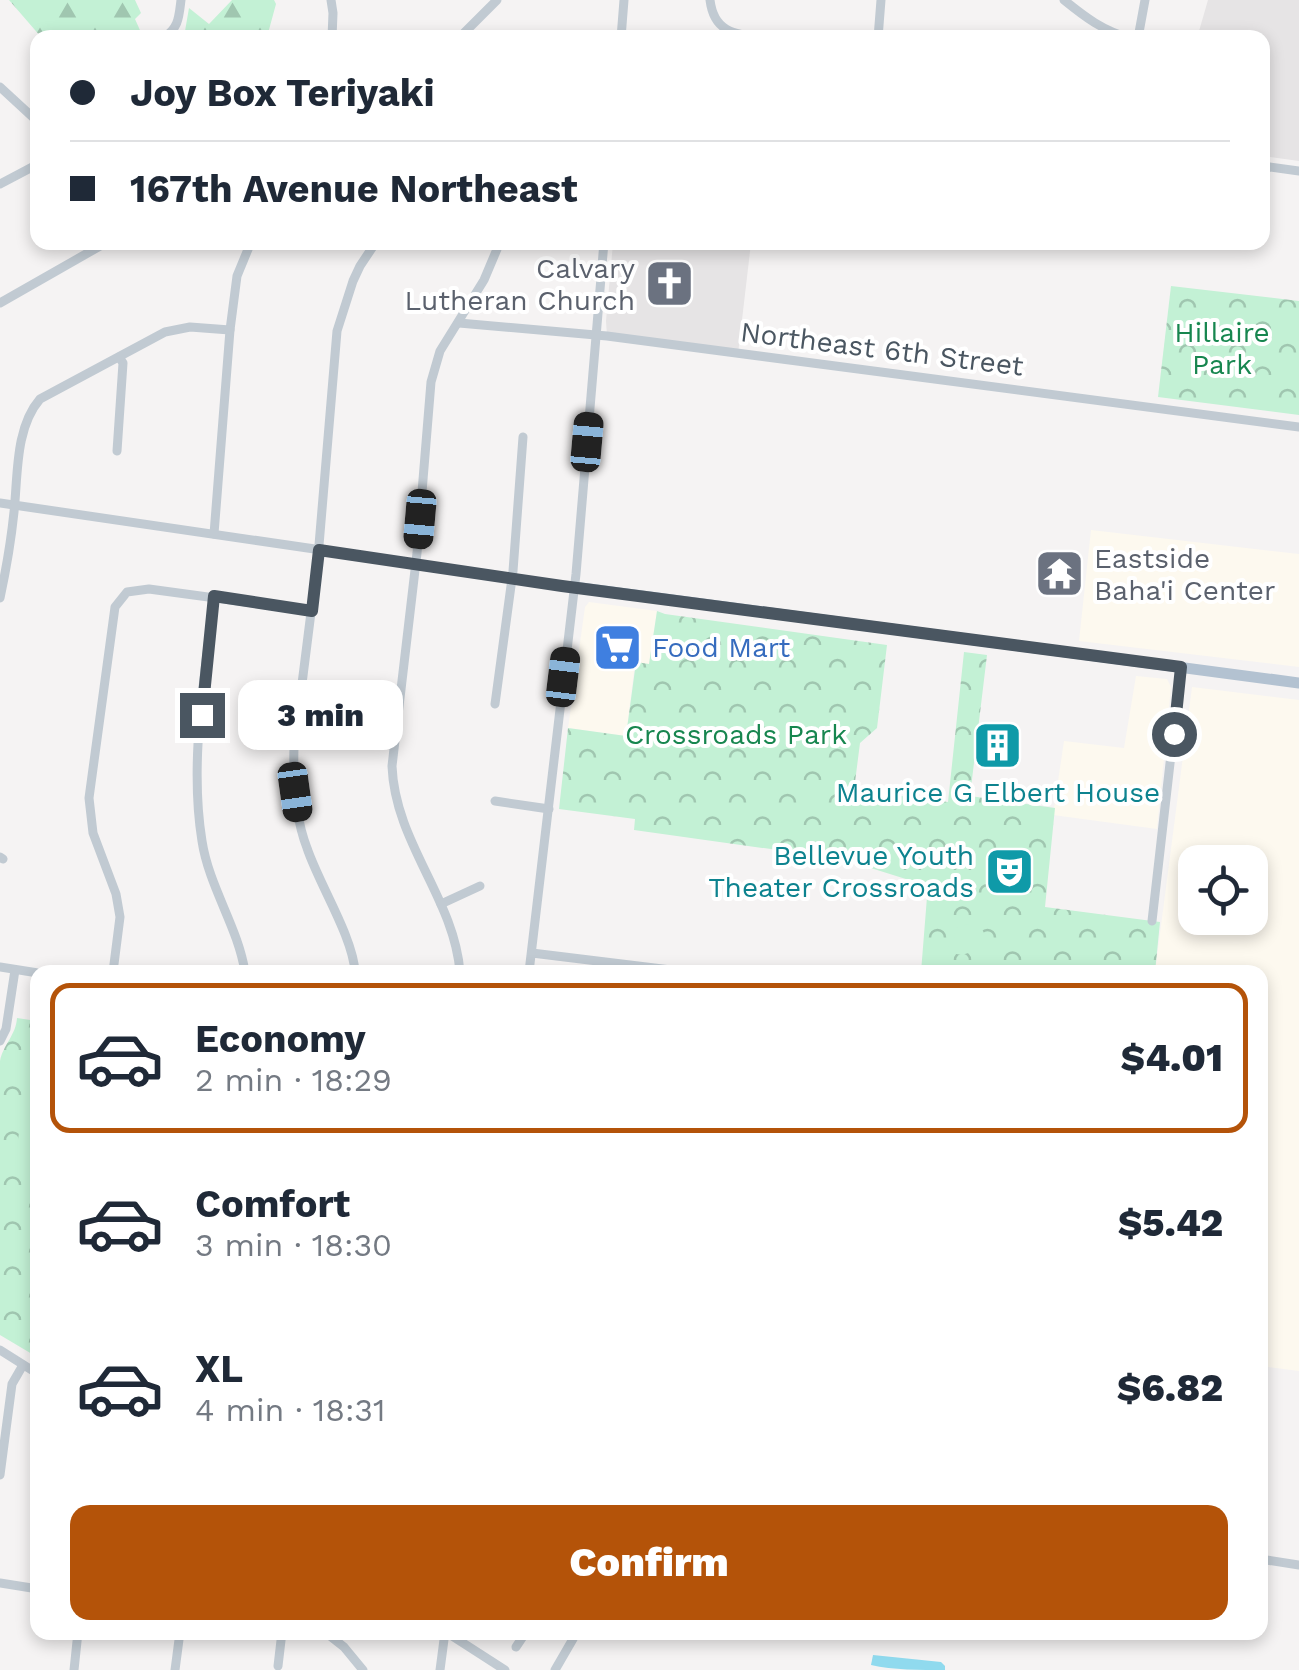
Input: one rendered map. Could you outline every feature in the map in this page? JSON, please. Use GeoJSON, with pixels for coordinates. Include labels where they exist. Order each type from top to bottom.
{"type":"FeatureCollection","features":[{"type":"Feature","properties":{"kind":"main road"},"geometry":{"type":"LineString","coordinates":[[574,588],[1299,683]]}},
{"type":"Feature","properties":{"kind":"street"},"geometry":{"type":"LineString","coordinates":[[174,30],[182,0]]}},
{"type":"Feature","properties":{"kind":"street"},"geometry":{"type":"LineString","coordinates":[[331,0],[332,30]]}},
{"type":"Feature","properties":{"kind":"street"},"geometry":{"type":"LineString","coordinates":[[467,30],[497,0]]}},
{"type":"Feature","properties":{"kind":"street"},"geometry":{"type":"LineString","coordinates":[[621,30],[624,0]]}},
{"type":"Feature","properties":{"kind":"street"},"geometry":{"type":"LineString","coordinates":[[710,0],[712,14],[731,30]]}},
{"type":"Feature","properties":{"kind":"street"},"geometry":{"type":"LineString","coordinates":[[879,30],[881,0]]}},
{"type":"Feature","properties":{"kind":"street"},"geometry":{"type":"LineString","coordinates":[[1064,0],[1106,30]]}},
{"type":"Feature","properties":{"kind":"street"},"geometry":{"type":"LineString","coordinates":[[1139,30],[1145,0]]}},
{"type":"Feature","properties":{"kind":"street"},"geometry":{"type":"LineString","coordinates":[[0,87],[30,115]]}},
{"type":"Feature","properties":{"kind":"street"},"geometry":{"type":"LineString","coordinates":[[1270,167],[1299,171]]}},
{"type":"Feature","properties":{"kind":"street"},"geometry":{"type":"LineString","coordinates":[[0,184],[30,168]]}},
{"type":"Feature","properties":{"kind":"street"},"geometry":{"type":"LineString","coordinates":[[0,303],[93,250]]}},
{"type":"Feature","properties":{"kind":"street"},"geometry":{"type":"LineString","coordinates":[[214,534],[230,330],[238,276],[247,250]]}},
{"type":"Feature","properties":{"kind":"street"},"geometry":{"type":"LineString","coordinates":[[353,965],[306,846],[295,792],[294,748],[319,550],[337,331],[353,281],[371,250]]}},
{"type":"Feature","properties":{"kind":"street"},"geometry":{"type":"LineString","coordinates":[[459,965],[440,904],[402,822],[392,788],[394,746],[416,564],[431,382],[440,351],[484,280],[497,250]]}},
{"type":"Feature","properties":{"kind":"street"},"geometry":{"type":"LineString","coordinates":[[530,965],[574,588],[603,250]]}},
{"type":"Feature","properties":{"kind":"street","name":"Northeast 6th Street"},"geometry":{"type":"LineString","coordinates":[[460,322],[1299,427]]}},
{"type":"Feature","properties":{"kind":"street"},"geometry":{"type":"LineString","coordinates":[[0,598],[23,432],[31,409],[40,399],[147,340],[178,328],[230,330]]}},
{"type":"Feature","properties":{"kind":"street"},"geometry":{"type":"LineString","coordinates":[[117,451],[123,363],[120,357]]}},
{"type":"Feature","properties":{"kind":"street"},"geometry":{"type":"LineString","coordinates":[[495,704],[512,578],[524,437]]}},
{"type":"Feature","properties":{"kind":"street"},"geometry":{"type":"LineString","coordinates":[[0,503],[574,588]]}},
{"type":"Feature","properties":{"kind":"street"},"geometry":{"type":"LineString","coordinates":[[115,965],[120,917],[89,809],[112,621],[120,598],[127,592],[149,589],[312,611]]}},
{"type":"Feature","properties":{"kind":"street"},"geometry":{"type":"LineString","coordinates":[[214,596],[197,755],[198,794],[207,866],[243,965]]}},
{"type":"Feature","properties":{"kind":"street"},"geometry":{"type":"LineString","coordinates":[[1152,921],[1181,667]]}},
{"type":"Feature","properties":{"kind":"street"},"geometry":{"type":"LineString","coordinates":[[495,801],[549,808]]}},
{"type":"Feature","properties":{"kind":"street"},"geometry":{"type":"LineString","coordinates":[[440,904],[480,886]]}},
{"type":"Feature","properties":{"kind":"street"},"geometry":{"type":"LineString","coordinates":[[532,953],[616,965]]}},
{"type":"Feature","properties":{"kind":"street"},"geometry":{"type":"LineString","coordinates":[[0,968],[30,972]]}},
{"type":"Feature","properties":{"kind":"street"},"geometry":{"type":"LineString","coordinates":[[0,1041],[6,1029],[15,970]]}},
{"type":"Feature","properties":{"kind":"street"},"geometry":{"type":"LineString","coordinates":[[0,1350],[30,1369]]}},
{"type":"Feature","properties":{"kind":"street"},"geometry":{"type":"LineString","coordinates":[[0,1475],[12,1384],[23,1365]]}},
{"type":"Feature","properties":{"kind":"street"},"geometry":{"type":"LineString","coordinates":[[1268,1561],[1299,1564]]}},
{"type":"Feature","properties":{"kind":"street"},"geometry":{"type":"LineString","coordinates":[[0,1583],[30,1587]]}},
{"type":"Feature","properties":{"kind":"street"},"geometry":{"type":"LineString","coordinates":[[74,1670],[77,1640]]}},
{"type":"Feature","properties":{"kind":"street"},"geometry":{"type":"LineString","coordinates":[[175,1670],[179,1640]]}},
{"type":"Feature","properties":{"kind":"street"},"geometry":{"type":"LineString","coordinates":[[278,1666],[281,1640]]}},
{"type":"Feature","properties":{"kind":"street"},"geometry":{"type":"LineString","coordinates":[[335,1640],[363,1670]]}},
{"type":"Feature","properties":{"kind":"street"},"geometry":{"type":"LineString","coordinates":[[440,1670],[444,1640]]}},
{"type":"Feature","properties":{"kind":"street"},"geometry":{"type":"LineString","coordinates":[[458,1640],[505,1670]]}},
{"type":"Feature","properties":{"kind":"street"},"geometry":{"type":"LineString","coordinates":[[516,1647],[521,1640]]}},
{"type":"Feature","properties":{"kind":"street"},"geometry":{"type":"LineString","coordinates":[[555,1670],[572,1640]]}},
{"type":"Feature","properties":{"kind":"shaded area"},"geometry":{"type":"Polygon","coordinates":[[[1208,0],[1299,0],[1299,161],[1270,157],[1270,30],[1199,30],[1208,0]]]}},
{"type":"Feature","properties":{"kind":"shaded area"},"geometry":{"type":"Polygon","coordinates":[[[612,250],[750,250],[738,354],[607,336],[612,250]]]}},
{"type":"Feature","properties":{"kind":"shaded area"},"geometry":{"type":"Polygon","coordinates":[[[1091,530],[1299,554],[1299,667],[1079,641],[1091,530]]]}},
{"type":"Feature","properties":{"kind":"shaded area"},"geometry":{"type":"Polygon","coordinates":[[[589,602],[657,611],[649,664],[635,663],[626,736],[568,728],[585,607],[589,602]]]}},
{"type":"Feature","properties":{"kind":"shaded area"},"geometry":{"type":"Polygon","coordinates":[[[1136,676],[1167,679],[1171,687],[1157,829],[1053,815],[1064,741],[1124,748],[1136,676]]]}},
{"type":"Feature","properties":{"kind":"shaded area"},"geometry":{"type":"Polygon","coordinates":[[[1192,687],[1299,700],[1299,1371],[1268,1367],[1268,965],[1156,965],[1192,687]]]}},
{"type":"Feature","properties":{"kind":"green space"},"geometry":{"type":"Polygon","coordinates":[[[9,0],[135,0],[141,13],[135,19],[140,30],[35,30],[9,0]]]}},
{"type":"Feature","properties":{"kind":"green space"},"geometry":{"type":"Polygon","coordinates":[[[232,0],[274,0],[276,4],[269,30],[185,30],[189,8],[209,24],[232,0]]]}},
{"type":"Feature","properties":{"kind":"green space","name":"Hillaire Park"},"geometry":{"type":"Polygon","coordinates":[[[1171,286],[1299,301],[1299,415],[1158,397],[1171,286]]]}},
{"type":"Feature","properties":{"kind":"green space","name":"Crossroads Park"},"geometry":{"type":"Polygon","coordinates":[[[657,611],[887,645],[877,728],[860,743],[854,790],[948,802],[964,652],[987,655],[970,796],[1055,808],[1045,907],[1160,922],[1156,965],[922,965],[927,897],[909,880],[842,859],[634,830],[635,819],[559,809],[568,728],[626,736],[636,662],[649,664],[657,611]]]}},
{"type":"Feature","properties":{"kind":"green space"},"geometry":{"type":"Polygon","coordinates":[[[979,923],[984,933],[977,950],[962,955],[951,953],[948,946],[955,939],[956,928],[979,923]]]}},
{"type":"Feature","properties":{"kind":"green space"},"geometry":{"type":"Polygon","coordinates":[[[17,1018],[30,1020],[30,1353],[0,1335],[0,1061],[17,1018]]]}},
{"type":"Feature","properties":{"kind":"green space"},"geometry":{"type":"Polygon","coordinates":[[[28,1060],[30,1060],[30,1175],[14,1173],[28,1060]]]}},
{"type":"Feature","properties":{"kind":"water"},"geometry":{"type":"Polygon","coordinates":[[[873,1655],[941,1662],[945,1670],[871,1665],[873,1655]]]}},
{"type":"Feature","properties":{"kind":"place","name":"Calvary Lutheran Church"},"geometry":{"type":"Point","coordinates":[670,284]}},
{"type":"Feature","properties":{"kind":"place","name":"Eastside Baha'i Center"},"geometry":{"type":"Point","coordinates":[1059,574]}},
{"type":"Feature","properties":{"kind":"place","name":"Food Mart"},"geometry":{"type":"Point","coordinates":[617,647]}},
{"type":"Feature","properties":{"kind":"place","name":"Maurice G Elbert House"},"geometry":{"type":"Point","coordinates":[998,745]}},
{"type":"Feature","properties":{"kind":"place","name":"Bellevue Youth Theater Crossroads"},"geometry":{"type":"Point","coordinates":[1009,871]}},
{"type":"Feature","properties":{"kind":"route"},"geometry":{"type":"LineString","coordinates":[[202,715],[214,596],[312,611],[319,550],[1181,667],[1174,734]]}}]}
